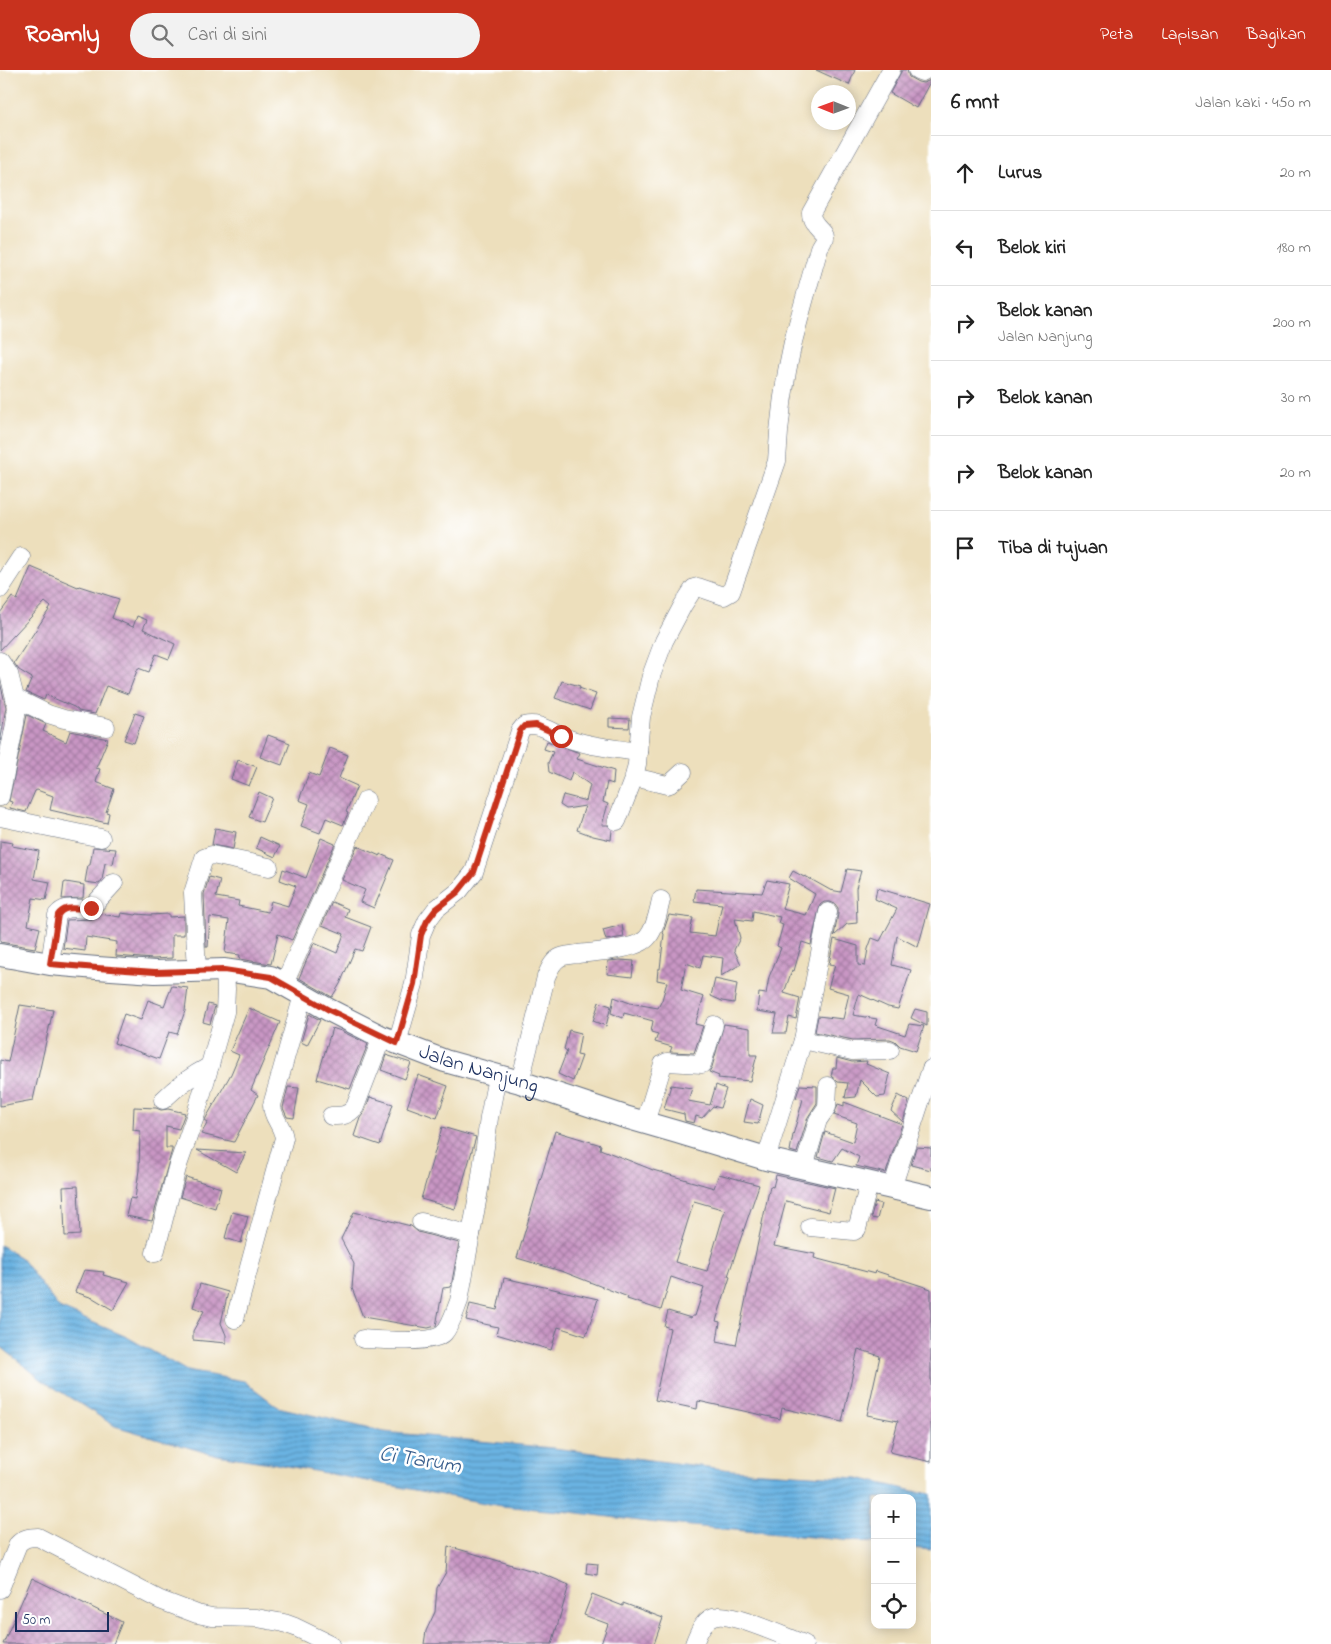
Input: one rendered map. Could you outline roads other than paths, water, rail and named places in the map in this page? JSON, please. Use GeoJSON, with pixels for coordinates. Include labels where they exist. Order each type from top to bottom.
{"type":"FeatureCollection","features":[{"type":"Feature","properties":{"kind":"main road","name":"Jalan Nanjung"},"geometry":{"type":"LineString","coordinates":[[0,955],[50,964],[97,968],[155,972],[224,970],[271,977],[329,1010],[389,1040],[445,1061],[520,1082],[582,1105],[766,1159],[931,1197]]}},
{"type":"Feature","properties":{"kind":"street"},"geometry":{"type":"LineString","coordinates":[[617,821],[634,777],[641,717],[651,676],[664,641],[694,588],[698,587],[724,596],[731,592],[775,469],[784,392],[793,343],[819,248],[824,237],[823,233],[812,222],[811,213],[891,70]]}},
{"type":"Feature","properties":{"kind":"street"},"geometry":{"type":"LineString","coordinates":[[918,70],[922,72],[926,70]]}},
{"type":"Feature","properties":{"kind":"street"},"geometry":{"type":"LineString","coordinates":[[0,589],[21,557]]}},
{"type":"Feature","properties":{"kind":"street"},"geometry":{"type":"LineString","coordinates":[[0,661],[9,674],[17,706],[8,723],[0,796]]}},
{"type":"Feature","properties":{"kind":"street"},"geometry":{"type":"LineString","coordinates":[[15,698],[64,719],[106,727]]}},
{"type":"Feature","properties":{"kind":"street"},"geometry":{"type":"LineString","coordinates":[[331,1116],[345,1116],[355,1107],[389,1040],[414,984],[421,935],[427,921],[436,909],[458,892],[474,872],[520,731],[524,726],[536,725],[583,744],[638,752]]}},
{"type":"Feature","properties":{"kind":"street"},"geometry":{"type":"LineString","coordinates":[[634,777],[670,784],[683,772]]}},
{"type":"Feature","properties":{"kind":"street"},"geometry":{"type":"LineString","coordinates":[[284,984],[366,800]]}},
{"type":"Feature","properties":{"kind":"street"},"geometry":{"type":"LineString","coordinates":[[0,817],[101,838]]}},
{"type":"Feature","properties":{"kind":"street"},"geometry":{"type":"LineString","coordinates":[[197,971],[194,893],[204,858],[212,855],[269,867]]}},
{"type":"Feature","properties":{"kind":"street"},"geometry":{"type":"LineString","coordinates":[[50,964],[60,911],[71,907],[91,908],[114,883]]}},
{"type":"Feature","properties":{"kind":"street"},"geometry":{"type":"LineString","coordinates":[[520,1082],[546,977],[552,964],[561,956],[621,948],[644,941],[654,927],[661,900]]}},
{"type":"Feature","properties":{"kind":"street"},"geometry":{"type":"LineString","coordinates":[[766,1159],[804,1040],[828,912]]}},
{"type":"Feature","properties":{"kind":"street"},"geometry":{"type":"LineString","coordinates":[[155,1253],[177,1168],[196,1114],[225,1012],[226,989],[224,970]]}},
{"type":"Feature","properties":{"kind":"street"},"geometry":{"type":"LineString","coordinates":[[234,1319],[284,1138],[281,1126],[273,1114],[272,1105],[303,995]]}},
{"type":"Feature","properties":{"kind":"street"},"geometry":{"type":"LineString","coordinates":[[645,1123],[663,1064],[667,1062],[702,1064],[714,1025]]}},
{"type":"Feature","properties":{"kind":"street"},"geometry":{"type":"LineString","coordinates":[[804,1040],[852,1051],[890,1050]]}},
{"type":"Feature","properties":{"kind":"street"},"geometry":{"type":"LineString","coordinates":[[163,1100],[177,1087],[210,1066]]}},
{"type":"Feature","properties":{"kind":"street"},"geometry":{"type":"LineString","coordinates":[[892,1188],[931,1069]]}},
{"type":"Feature","properties":{"kind":"street"},"geometry":{"type":"LineString","coordinates":[[363,1339],[428,1340],[443,1334],[459,1301],[497,1077]]}},
{"type":"Feature","properties":{"kind":"street"},"geometry":{"type":"LineString","coordinates":[[804,1167],[818,1120],[827,1107],[828,1086]]}},
{"type":"Feature","properties":{"kind":"street"},"geometry":{"type":"LineString","coordinates":[[810,1227],[854,1231],[857,1229],[869,1184]]}},
{"type":"Feature","properties":{"kind":"street"},"geometry":{"type":"LineString","coordinates":[[421,1222],[471,1235]]}},
{"type":"Feature","properties":{"kind":"street"},"geometry":{"type":"LineString","coordinates":[[0,1589],[18,1544],[24,1539],[38,1537],[160,1600],[197,1614],[212,1617],[257,1618],[284,1623],[330,1644]]}},
{"type":"Feature","properties":{"kind":"street"},"geometry":{"type":"LineString","coordinates":[[694,1644],[704,1622],[717,1616],[734,1618],[804,1644]]}},
{"type":"Feature","properties":{"kind":"water","name":"Ci Tarum"},"geometry":{"type":"Polygon","coordinates":[[[0,1245],[21,1258],[59,1308],[127,1337],[187,1371],[244,1381],[278,1407],[384,1432],[553,1448],[731,1470],[858,1478],[918,1492],[931,1493],[931,1550],[916,1548],[916,1494],[871,1494],[871,1543],[501,1506],[277,1464],[211,1454],[115,1426],[42,1380],[0,1346],[0,1245]]]}}]}
